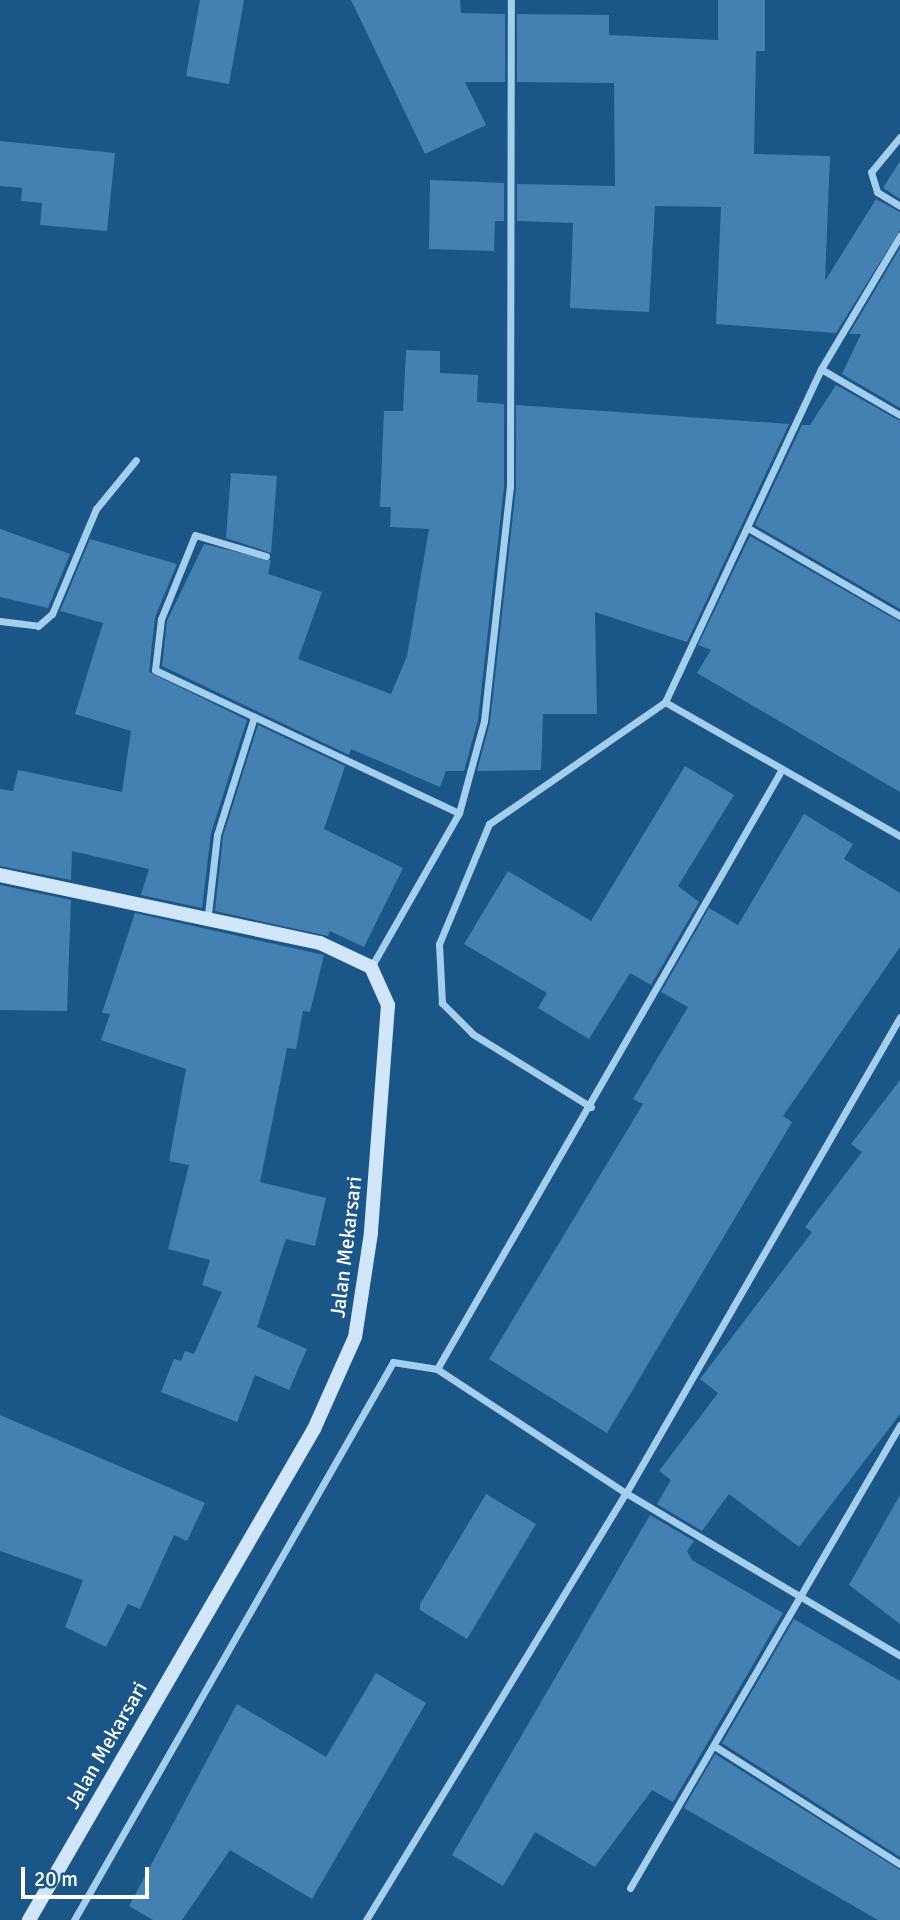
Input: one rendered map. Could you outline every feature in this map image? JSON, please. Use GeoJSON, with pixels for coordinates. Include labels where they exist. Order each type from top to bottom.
{"type":"FeatureCollection","features":[{"type":"Feature","properties":{"kind":"street"},"geometry":{"type":"LineString","coordinates":[[0,875],[208,915],[320,943],[372,967],[460,813],[484,721],[510,487],[510,0]]}},
{"type":"Feature","properties":{"kind":"street"},"geometry":{"type":"LineString","coordinates":[[900,137],[870,172],[877,192],[900,206]]}},
{"type":"Feature","properties":{"kind":"street"},"geometry":{"type":"LineString","coordinates":[[591,1107],[473,1034],[442,1003],[439,944],[489,824],[665,702],[821,369],[900,236]]}},
{"type":"Feature","properties":{"kind":"street"},"geometry":{"type":"LineString","coordinates":[[821,369],[900,415]]}},
{"type":"Feature","properties":{"kind":"street"},"geometry":{"type":"LineString","coordinates":[[0,621],[38,626],[52,614],[96,509],[136,460]]}},
{"type":"Feature","properties":{"kind":"street"},"geometry":{"type":"LineString","coordinates":[[748,528],[900,616]]}},
{"type":"Feature","properties":{"kind":"street"},"geometry":{"type":"LineString","coordinates":[[266,556],[195,535],[161,619],[153,659],[160,675],[460,813]]}},
{"type":"Feature","properties":{"kind":"street"},"geometry":{"type":"LineString","coordinates":[[665,702],[900,836]]}},
{"type":"Feature","properties":{"kind":"street"},"geometry":{"type":"LineString","coordinates":[[208,915],[217,835],[254,717]]}},
{"type":"Feature","properties":{"kind":"street"},"geometry":{"type":"LineString","coordinates":[[438,1369],[591,1107],[782,769]]}},
{"type":"Feature","properties":{"kind":"street","name":"Jalan Mekarsari"},"geometry":{"type":"LineString","coordinates":[[29,1920],[314,1429],[355,1336],[372,1233],[387,1028],[384,985],[372,967]]}},
{"type":"Feature","properties":{"kind":"street"},"geometry":{"type":"LineString","coordinates":[[366,1920],[626,1493],[900,1017]]}},
{"type":"Feature","properties":{"kind":"street"},"geometry":{"type":"LineString","coordinates":[[74,1920],[393,1362],[438,1369],[626,1493],[900,1656]]}},
{"type":"Feature","properties":{"kind":"street"},"geometry":{"type":"LineString","coordinates":[[630,1888],[716,1746],[797,1593],[899,1429]]}},
{"type":"Feature","properties":{"kind":"street"},"geometry":{"type":"LineString","coordinates":[[716,1746],[900,1864]]}},
{"type":"Feature","properties":{"kind":"building"},"geometry":{"type":"Polygon","coordinates":[[[200,0],[244,0],[229,84],[186,76],[200,0]]]}},
{"type":"Feature","properties":{"kind":"building"},"geometry":{"type":"Polygon","coordinates":[[[351,0],[460,0],[461,13],[505,14],[505,82],[465,82],[486,125],[425,154],[351,0]]]}},
{"type":"Feature","properties":{"kind":"building"},"geometry":{"type":"Polygon","coordinates":[[[718,0],[765,0],[765,51],[756,51],[754,154],[830,156],[825,281],[876,199],[900,212],[900,230],[836,333],[716,324],[721,207],[655,206],[649,312],[570,308],[573,223],[517,221],[517,184],[615,186],[614,83],[517,82],[517,14],[609,15],[609,35],[718,40],[718,0]]]}},
{"type":"Feature","properties":{"kind":"building"},"geometry":{"type":"Polygon","coordinates":[[[0,141],[115,153],[107,231],[40,225],[42,203],[21,201],[22,188],[0,186],[0,141]]]}},
{"type":"Feature","properties":{"kind":"building"},"geometry":{"type":"Polygon","coordinates":[[[900,161],[900,199],[883,188],[900,161]]]}},
{"type":"Feature","properties":{"kind":"building"},"geometry":{"type":"Polygon","coordinates":[[[430,180],[504,183],[504,221],[495,221],[494,251],[429,249],[430,180]]]}},
{"type":"Feature","properties":{"kind":"building"},"geometry":{"type":"Polygon","coordinates":[[[900,248],[900,408],[842,374],[861,334],[849,334],[900,248]]]}},
{"type":"Feature","properties":{"kind":"building"},"geometry":{"type":"Polygon","coordinates":[[[406,350],[440,351],[440,373],[478,375],[477,402],[504,404],[504,487],[478,720],[464,771],[446,771],[440,787],[351,749],[349,755],[162,666],[167,621],[204,544],[271,560],[268,574],[322,592],[298,659],[391,694],[407,656],[429,529],[390,527],[391,507],[380,507],[384,411],[403,411],[406,350]]]}},
{"type":"Feature","properties":{"kind":"building"},"geometry":{"type":"Polygon","coordinates":[[[836,385],[900,421],[900,609],[755,525],[802,425],[810,425],[836,385]]]}},
{"type":"Feature","properties":{"kind":"building"},"geometry":{"type":"Polygon","coordinates":[[[516,405],[789,424],[687,642],[595,612],[597,714],[543,714],[541,770],[477,771],[490,722],[516,488],[516,405]]]}},
{"type":"Feature","properties":{"kind":"building"},"geometry":{"type":"Polygon","coordinates":[[[231,473],[277,476],[271,553],[226,538],[231,473]]]}},
{"type":"Feature","properties":{"kind":"building"},"geometry":{"type":"Polygon","coordinates":[[[0,529],[70,554],[48,608],[0,597],[0,529]]]}},
{"type":"Feature","properties":{"kind":"building"},"geometry":{"type":"Polygon","coordinates":[[[750,536],[900,622],[900,792],[697,673],[711,650],[698,645],[750,536]]]}},
{"type":"Feature","properties":{"kind":"building"},"geometry":{"type":"Polygon","coordinates":[[[90,539],[177,564],[155,617],[149,672],[247,720],[211,833],[202,908],[141,895],[149,869],[72,851],[71,880],[0,866],[0,789],[13,791],[18,770],[122,792],[131,731],[75,714],[103,623],[60,611],[90,539]]]}},
{"type":"Feature","properties":{"kind":"building"},"geometry":{"type":"Polygon","coordinates":[[[258,725],[345,766],[324,829],[403,868],[364,947],[330,931],[328,936],[215,911],[223,836],[258,725]]]}},
{"type":"Feature","properties":{"kind":"building"},"geometry":{"type":"Polygon","coordinates":[[[685,766],[734,795],[678,886],[699,902],[651,985],[630,973],[589,1039],[538,1008],[547,993],[464,944],[508,871],[591,921],[685,766]]]}},
{"type":"Feature","properties":{"kind":"building"},"geometry":{"type":"Polygon","coordinates":[[[804,814],[853,844],[844,859],[900,893],[900,947],[783,1116],[792,1122],[607,1433],[489,1359],[643,1104],[633,1099],[688,1007],[661,992],[709,908],[738,925],[804,814]]]}},
{"type":"Feature","properties":{"kind":"building"},"geometry":{"type":"Polygon","coordinates":[[[0,885],[71,900],[67,1011],[0,1010],[0,885]]]}},
{"type":"Feature","properties":{"kind":"building"},"geometry":{"type":"Polygon","coordinates":[[[135,913],[324,955],[310,1012],[303,1011],[296,1049],[287,1048],[260,1182],[326,1198],[315,1246],[286,1239],[257,1327],[307,1349],[289,1390],[255,1375],[237,1422],[161,1392],[174,1359],[181,1361],[185,1351],[194,1354],[222,1292],[202,1285],[210,1260],[168,1249],[189,1165],[169,1161],[186,1069],[101,1040],[110,1014],[102,1013],[135,913]]]}},
{"type":"Feature","properties":{"kind":"building"},"geometry":{"type":"Polygon","coordinates":[[[900,1080],[900,1414],[799,1547],[729,1494],[702,1531],[657,1504],[671,1480],[659,1471],[718,1393],[700,1379],[812,1232],[805,1227],[862,1152],[851,1144],[900,1080]]]}},
{"type":"Feature","properties":{"kind":"building"},"geometry":{"type":"Polygon","coordinates":[[[0,1415],[205,1503],[187,1541],[174,1535],[140,1609],[128,1604],[106,1647],[65,1627],[83,1580],[0,1551],[0,1415]]]}},
{"type":"Feature","properties":{"kind":"building"},"geometry":{"type":"Polygon","coordinates":[[[486,1494],[536,1524],[467,1639],[420,1610],[420,1604],[486,1494]]]}},
{"type":"Feature","properties":{"kind":"building"},"geometry":{"type":"Polygon","coordinates":[[[900,1495],[900,1624],[849,1585],[900,1495]]]}},
{"type":"Feature","properties":{"kind":"building"},"geometry":{"type":"Polygon","coordinates":[[[650,1515],[694,1541],[687,1551],[692,1560],[783,1613],[673,1802],[652,1790],[595,1867],[535,1832],[503,1886],[452,1855],[650,1515]]]}},
{"type":"Feature","properties":{"kind":"building"},"geometry":{"type":"Polygon","coordinates":[[[794,1619],[900,1681],[900,1857],[722,1743],[794,1619]]]}},
{"type":"Feature","properties":{"kind":"building"},"geometry":{"type":"Polygon","coordinates":[[[376,1673],[426,1703],[312,1899],[230,1850],[182,1920],[153,1920],[129,1906],[237,1704],[326,1757],[376,1673]]]}},
{"type":"Feature","properties":{"kind":"building"},"geometry":{"type":"Polygon","coordinates":[[[715,1754],[900,1870],[900,1920],[878,1920],[684,1808],[715,1754]]]}}]}
